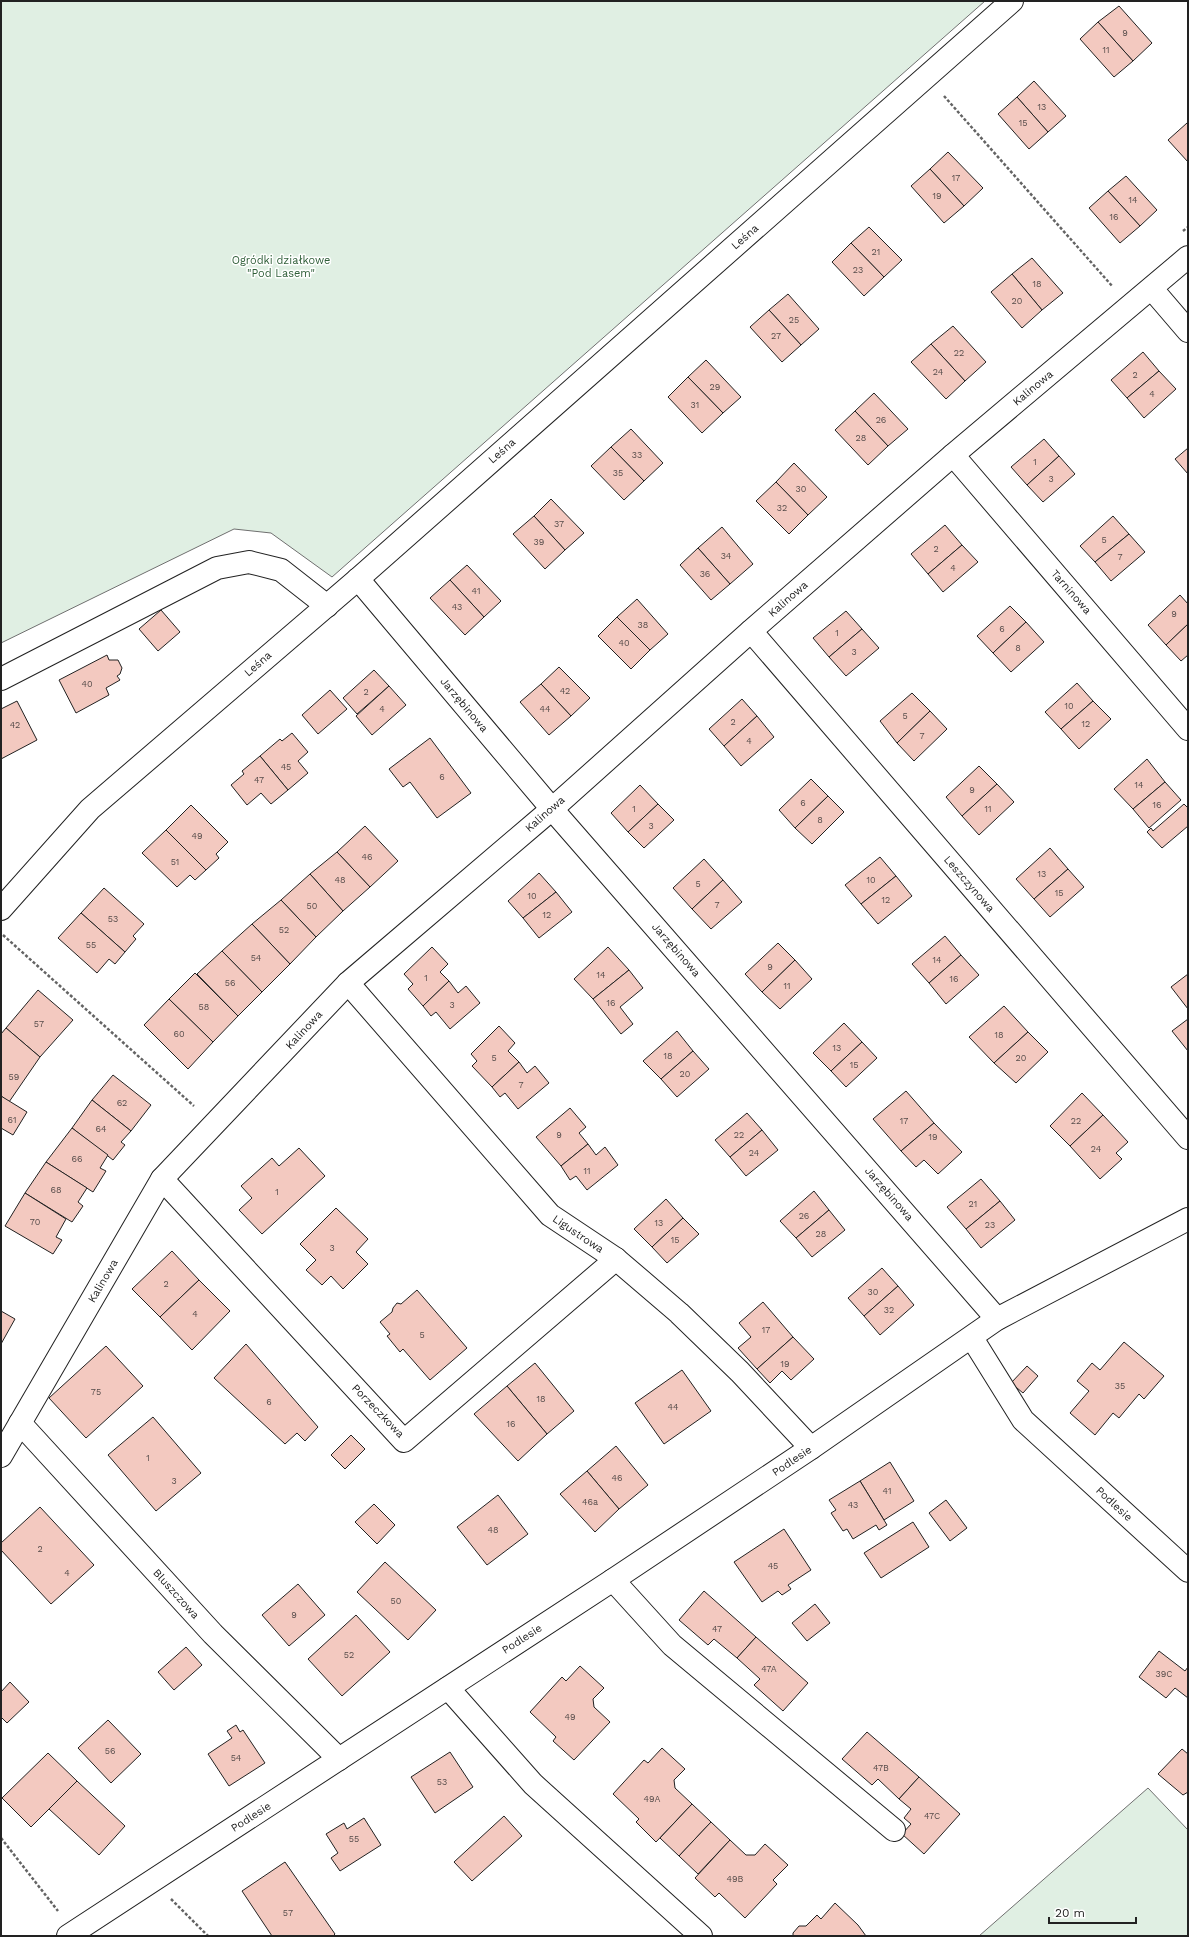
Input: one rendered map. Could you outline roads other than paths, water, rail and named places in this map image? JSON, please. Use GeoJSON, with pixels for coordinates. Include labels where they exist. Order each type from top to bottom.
{"type":"FeatureCollection","features":[{"type":"Feature","properties":{"kind":"street","name":"Leśna"},"geometry":{"type":"LineString","coordinates":[[1,909],[90,809],[358,579],[1012,1]]}},
{"type":"Feature","properties":{"kind":"street","name":"Kalinowa"},"geometry":{"type":"LineString","coordinates":[[1,1456],[162,1179],[348,983],[552,809],[751,631],[953,455],[1152,289],[1188,257]]}},
{"type":"Feature","properties":{"kind":"street"},"geometry":{"type":"LineString","coordinates":[[1152,289],[1188,330]]}},
{"type":"Feature","properties":{"kind":"street","name":"Tarninowa"},"geometry":{"type":"LineString","coordinates":[[953,455],[1188,729]]}},
{"type":"Feature","properties":{"kind":"street"},"geometry":{"type":"LineString","coordinates":[[1,679],[217,568],[249,562],[281,570],[327,606]]}},
{"type":"Feature","properties":{"kind":"street","name":"Jarzębinowa"},"geometry":{"type":"LineString","coordinates":[[358,579],[552,809],[998,1318]]}},
{"type":"Feature","properties":{"kind":"street","name":"Leszczynowa"},"geometry":{"type":"LineString","coordinates":[[751,631],[1188,1138]]}},
{"type":"Feature","properties":{"kind":"street","name":"Ligustrowa"},"geometry":{"type":"LineString","coordinates":[[348,983],[550,1215],[616,1259],[679,1313],[734,1367],[811,1448]]}},
{"type":"Feature","properties":{"kind":"street","name":"Porzeczkowa"},"geometry":{"type":"LineString","coordinates":[[162,1179],[404,1441],[616,1259]]}},
{"type":"Feature","properties":{"kind":"street","name":"Podlesie"},"geometry":{"type":"LineString","coordinates":[[68,1936],[154,1882],[613,1580],[811,1448],[972,1338],[998,1318],[1188,1219]]}},
{"type":"Feature","properties":{"kind":"street","name":"Podlesie"},"geometry":{"type":"LineString","coordinates":[[972,1338],[1023,1420],[1188,1571]]}},
{"type":"Feature","properties":{"kind":"street","name":"Bluszczowa"},"geometry":{"type":"LineString","coordinates":[[20,1423],[213,1634],[340,1759]]}},
{"type":"Feature","properties":{"kind":"street"},"geometry":{"type":"LineString","coordinates":[[613,1580],[672,1645],[894,1830]]}},
{"type":"Feature","properties":{"kind":"street"},"geometry":{"type":"LineString","coordinates":[[448,1688],[533,1784],[701,1936]]}},
{"type":"Feature","properties":{"kind":"park label","name":"Ogródki działkowe \"Pod Lasem\""},"geometry":{"type":"Point","coordinates":[281,266]}}]}
